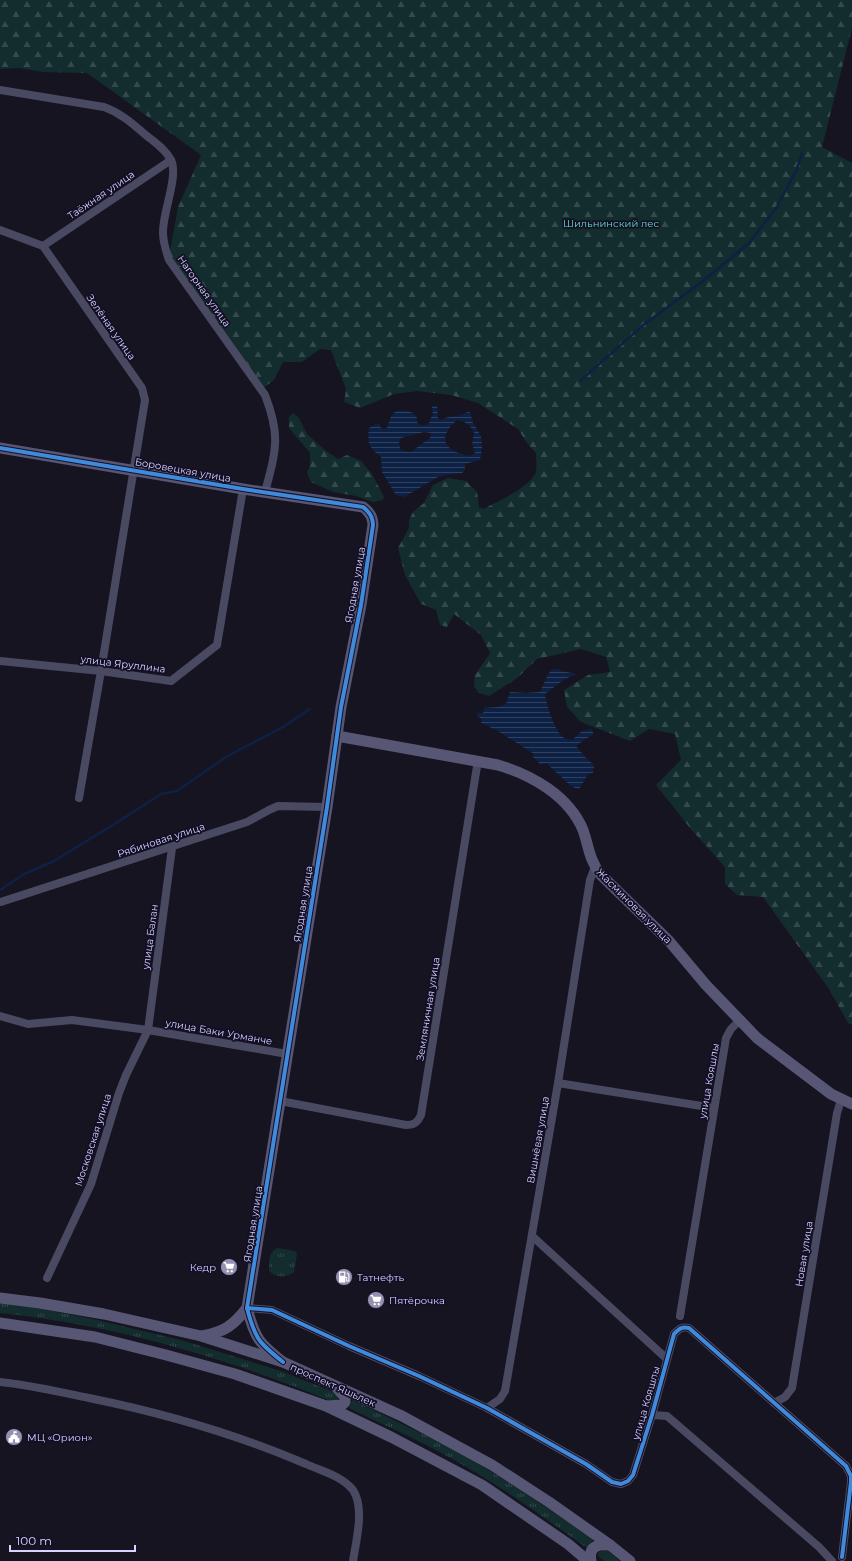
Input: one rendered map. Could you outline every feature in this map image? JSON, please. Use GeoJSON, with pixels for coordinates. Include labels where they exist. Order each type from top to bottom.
{"type":"FeatureCollection","features":[{"type":"Feature","properties":{"kind":"street"},"geometry":{"type":"LineString","coordinates":[[0,90],[104,107],[114,111],[124,116],[165,152],[171,160]]}},
{"type":"Feature","properties":{"kind":"street","name":"Таёжная улица"},"geometry":{"type":"LineString","coordinates":[[43,246],[171,160]]}},
{"type":"Feature","properties":{"kind":"street","name":"Нагорная улица"},"geometry":{"type":"LineString","coordinates":[[171,160],[173,165],[173,177],[163,231],[164,246],[169,260],[265,395],[271,412],[276,440],[275,453],[265,492]]}},
{"type":"Feature","properties":{"kind":"street"},"geometry":{"type":"LineString","coordinates":[[0,230],[43,246]]}},
{"type":"Feature","properties":{"kind":"street","name":"Зелёная улица"},"geometry":{"type":"LineString","coordinates":[[43,246],[142,388],[145,400],[101,671],[78,798]]}},
{"type":"Feature","properties":{"kind":"street","name":"Боровецкая улица"},"geometry":{"type":"LineString","coordinates":[[0,448],[243,489],[364,507]]}},
{"type":"Feature","properties":{"kind":"street","name":"улица Яруллина"},"geometry":{"type":"LineString","coordinates":[[0,661],[101,671],[171,681],[217,645],[243,489]]}},
{"type":"Feature","properties":{"kind":"street","name":"Ягодная улица"},"geometry":{"type":"LineString","coordinates":[[247,1308],[337,736],[374,525],[373,518],[364,507]]}},
{"type":"Feature","properties":{"kind":"street","name":"Жасминовая улица"},"geometry":{"type":"LineString","coordinates":[[337,736],[478,760],[505,767],[523,774],[548,788],[572,810],[581,826],[590,859],[595,868],[669,941],[706,985],[762,1042],[841,1100],[852,1104]]}},
{"type":"Feature","properties":{"kind":"street","name":"Земляничная улица"},"geometry":{"type":"LineString","coordinates":[[280,1101],[406,1125],[413,1125],[417,1122],[421,1115],[478,760]]}},
{"type":"Feature","properties":{"kind":"street","name":"Рябиновая улица"},"geometry":{"type":"LineString","coordinates":[[1,902],[172,848],[248,822],[278,806],[326,807]]}},
{"type":"Feature","properties":{"kind":"street","name":"улица Балан"},"geometry":{"type":"LineString","coordinates":[[148,1030],[172,848]]}},
{"type":"Feature","properties":{"kind":"street","name":"Вишнёвая улица"},"geometry":{"type":"LineString","coordinates":[[487,1408],[500,1399],[505,1391],[558,1083],[590,880],[595,868]]}},
{"type":"Feature","properties":{"kind":"street","name":"улица Баки Урманче"},"geometry":{"type":"LineString","coordinates":[[0,1016],[28,1024],[72,1020],[148,1030],[287,1054]]}},
{"type":"Feature","properties":{"kind":"street","name":"улица Кояшлы"},"geometry":{"type":"LineString","coordinates":[[680,1316],[726,1038],[740,1020]]}},
{"type":"Feature","properties":{"kind":"street","name":"Московская улица"},"geometry":{"type":"LineString","coordinates":[[47,1278],[92,1184],[119,1093],[148,1030]]}},
{"type":"Feature","properties":{"kind":"street"},"geometry":{"type":"LineString","coordinates":[[558,1083],[714,1108]]}},
{"type":"Feature","properties":{"kind":"street","name":"Новая улица"},"geometry":{"type":"LineString","coordinates":[[774,1403],[784,1397],[792,1388],[837,1113],[841,1100]]}},
{"type":"Feature","properties":{"kind":"street"},"geometry":{"type":"LineString","coordinates":[[532,1236],[667,1359]]}},
{"type":"Feature","properties":{"kind":"street","name":"проспект Яшьлек"},"geometry":{"type":"LineString","coordinates":[[0,1298],[104,1314],[201,1336],[283,1362],[402,1416],[492,1465],[549,1502],[630,1561]]}},
{"type":"Feature","properties":{"kind":"street"},"geometry":{"type":"LineString","coordinates":[[201,1336],[229,1328],[238,1320],[247,1308]]}},
{"type":"Feature","properties":{"kind":"street"},"geometry":{"type":"LineString","coordinates":[[247,1308],[253,1331],[264,1347],[283,1362]]}},
{"type":"Feature","properties":{"kind":"street"},"geometry":{"type":"LineString","coordinates":[[247,1308],[272,1310],[487,1408]]}},
{"type":"Feature","properties":{"kind":"street"},"geometry":{"type":"LineString","coordinates":[[0,1323],[95,1337],[166,1355],[235,1374],[326,1406],[391,1437],[482,1485],[568,1544],[588,1561]]}},
{"type":"Feature","properties":{"kind":"street","name":"улица Кояшлы"},"geometry":{"type":"LineString","coordinates":[[487,1408],[586,1464],[612,1482],[621,1484],[628,1481],[633,1475],[652,1415],[674,1334],[678,1329],[684,1327],[689,1328],[774,1403]]}},
{"type":"Feature","properties":{"kind":"street"},"geometry":{"type":"LineString","coordinates":[[0,1382],[26,1385],[136,1408],[235,1436],[338,1478],[347,1484],[353,1491],[359,1506],[359,1518],[353,1561]]}},
{"type":"Feature","properties":{"kind":"street"},"geometry":{"type":"LineString","coordinates":[[326,1406],[342,1405],[346,1402],[345,1397],[338,1388]]}},
{"type":"Feature","properties":{"kind":"street"},"geometry":{"type":"LineString","coordinates":[[774,1403],[846,1466],[849,1471],[851,1482],[842,1557]]}},
{"type":"Feature","properties":{"kind":"street"},"geometry":{"type":"LineString","coordinates":[[652,1415],[667,1416],[819,1547],[832,1561]]}},
{"type":"Feature","properties":{"kind":"street"},"geometry":{"type":"LineString","coordinates":[[591,1561],[590,1555],[592,1550],[599,1544],[610,1545]]}},
{"type":"Feature","properties":{"kind":"green space","name":"Шильнинский лес"},"geometry":{"type":"Polygon","coordinates":[[[0,0],[852,0],[852,28],[822,147],[852,163],[852,1025],[848,1023],[829,989],[763,897],[737,895],[725,884],[725,867],[690,828],[656,785],[681,760],[675,734],[649,729],[630,741],[581,722],[567,707],[564,690],[588,675],[610,672],[606,657],[581,649],[537,659],[516,679],[489,696],[479,693],[474,686],[475,675],[490,653],[481,635],[454,614],[447,627],[440,625],[436,610],[421,604],[405,575],[398,548],[409,528],[409,520],[413,512],[424,503],[433,485],[448,478],[466,481],[477,492],[479,507],[483,509],[512,494],[528,483],[536,472],[536,453],[518,429],[478,403],[451,395],[417,391],[394,394],[360,408],[344,402],[346,389],[331,350],[320,349],[302,362],[283,362],[274,380],[263,388],[169,257],[178,207],[201,155],[87,73],[43,72],[19,68],[0,69],[0,0]]]}},
{"type":"Feature","properties":{"kind":"green space"},"geometry":{"type":"Polygon","coordinates":[[[293,413],[299,418],[307,434],[326,451],[338,459],[347,455],[361,461],[372,474],[384,497],[383,500],[373,502],[356,496],[333,492],[311,482],[307,473],[310,465],[310,453],[289,428],[289,417],[293,413]]]}},
{"type":"Feature","properties":{"kind":"green space"},"geometry":{"type":"Polygon","coordinates":[[[278,1248],[295,1251],[297,1254],[294,1272],[291,1274],[278,1276],[269,1271],[269,1260],[271,1254],[278,1248]]]}},
{"type":"Feature","properties":{"kind":"green space"},"geometry":{"type":"Polygon","coordinates":[[[0,1303],[27,1306],[93,1319],[181,1340],[281,1371],[336,1393],[338,1396],[337,1401],[333,1402],[252,1371],[211,1358],[128,1335],[43,1318],[0,1313],[0,1303]]]}},
{"type":"Feature","properties":{"kind":"green space"},"geometry":{"type":"Polygon","coordinates":[[[352,1400],[469,1458],[523,1492],[593,1540],[587,1548],[518,1500],[465,1466],[423,1443],[349,1408],[352,1400]]]}},
{"type":"Feature","properties":{"kind":"green space"},"geometry":{"type":"Polygon","coordinates":[[[604,1550],[608,1551],[620,1561],[604,1561],[598,1556],[598,1553],[604,1550]]]}},
{"type":"Feature","properties":{"kind":"water"},"geometry":{"type":"Polygon","coordinates":[[[437,405],[438,418],[441,420],[470,412],[473,423],[481,436],[482,448],[480,460],[465,464],[465,470],[462,473],[438,477],[404,497],[396,495],[382,472],[381,457],[371,448],[368,438],[369,428],[376,424],[380,424],[381,428],[386,429],[392,416],[397,411],[406,411],[415,414],[417,422],[420,425],[426,425],[430,422],[433,415],[432,406],[437,405]],[[457,420],[446,433],[446,444],[455,451],[470,456],[475,453],[472,444],[474,432],[463,421],[457,420]],[[424,432],[401,438],[399,443],[401,450],[411,452],[431,437],[431,433],[424,432]]]}},
{"type":"Feature","properties":{"kind":"water"},"geometry":{"type":"Polygon","coordinates":[[[559,669],[561,671],[577,674],[565,679],[545,694],[549,711],[557,729],[564,738],[572,740],[582,731],[591,729],[594,734],[576,746],[594,765],[593,773],[588,774],[580,788],[577,789],[571,786],[546,763],[541,765],[533,757],[534,754],[496,730],[481,723],[482,719],[477,716],[477,713],[483,713],[484,708],[498,707],[506,704],[510,692],[540,692],[551,670],[559,669]]]}},
{"type":"Feature","properties":{"kind":"waterway"},"geometry":{"type":"LineString","coordinates":[[580,381],[642,326],[703,281],[749,243],[777,207],[796,171],[802,154]]}},
{"type":"Feature","properties":{"kind":"waterway"},"geometry":{"type":"LineString","coordinates":[[0,890],[24,874],[52,862],[161,794],[177,791],[226,757],[283,727],[310,709]]}},
{"type":"Feature","properties":{"kind":"cycle path"},"geometry":{"type":"LineString","coordinates":[[0,448],[243,489],[363,507],[372,517],[373,525],[361,605],[341,707],[327,807],[247,1308],[259,1340],[268,1350],[283,1362]]}},
{"type":"Feature","properties":{"kind":"cycle path"},"geometry":{"type":"LineString","coordinates":[[247,1308],[272,1310],[349,1346],[419,1376],[487,1408],[586,1464],[612,1482],[621,1484],[628,1481],[633,1475],[652,1415],[674,1334],[681,1328],[689,1328],[846,1466],[851,1476],[851,1482],[842,1557]]}},
{"type":"Feature","properties":{"kind":"place","name":"Кедр"},"geometry":{"type":"Point","coordinates":[229,1267]}},
{"type":"Feature","properties":{"kind":"place","name":"Татнефть"},"geometry":{"type":"Point","coordinates":[344,1277]}},
{"type":"Feature","properties":{"kind":"place","name":"Пятёрочка"},"geometry":{"type":"Point","coordinates":[376,1300]}},
{"type":"Feature","properties":{"kind":"place","name":"МЦ «Орион»"},"geometry":{"type":"Point","coordinates":[14,1437]}}]}
